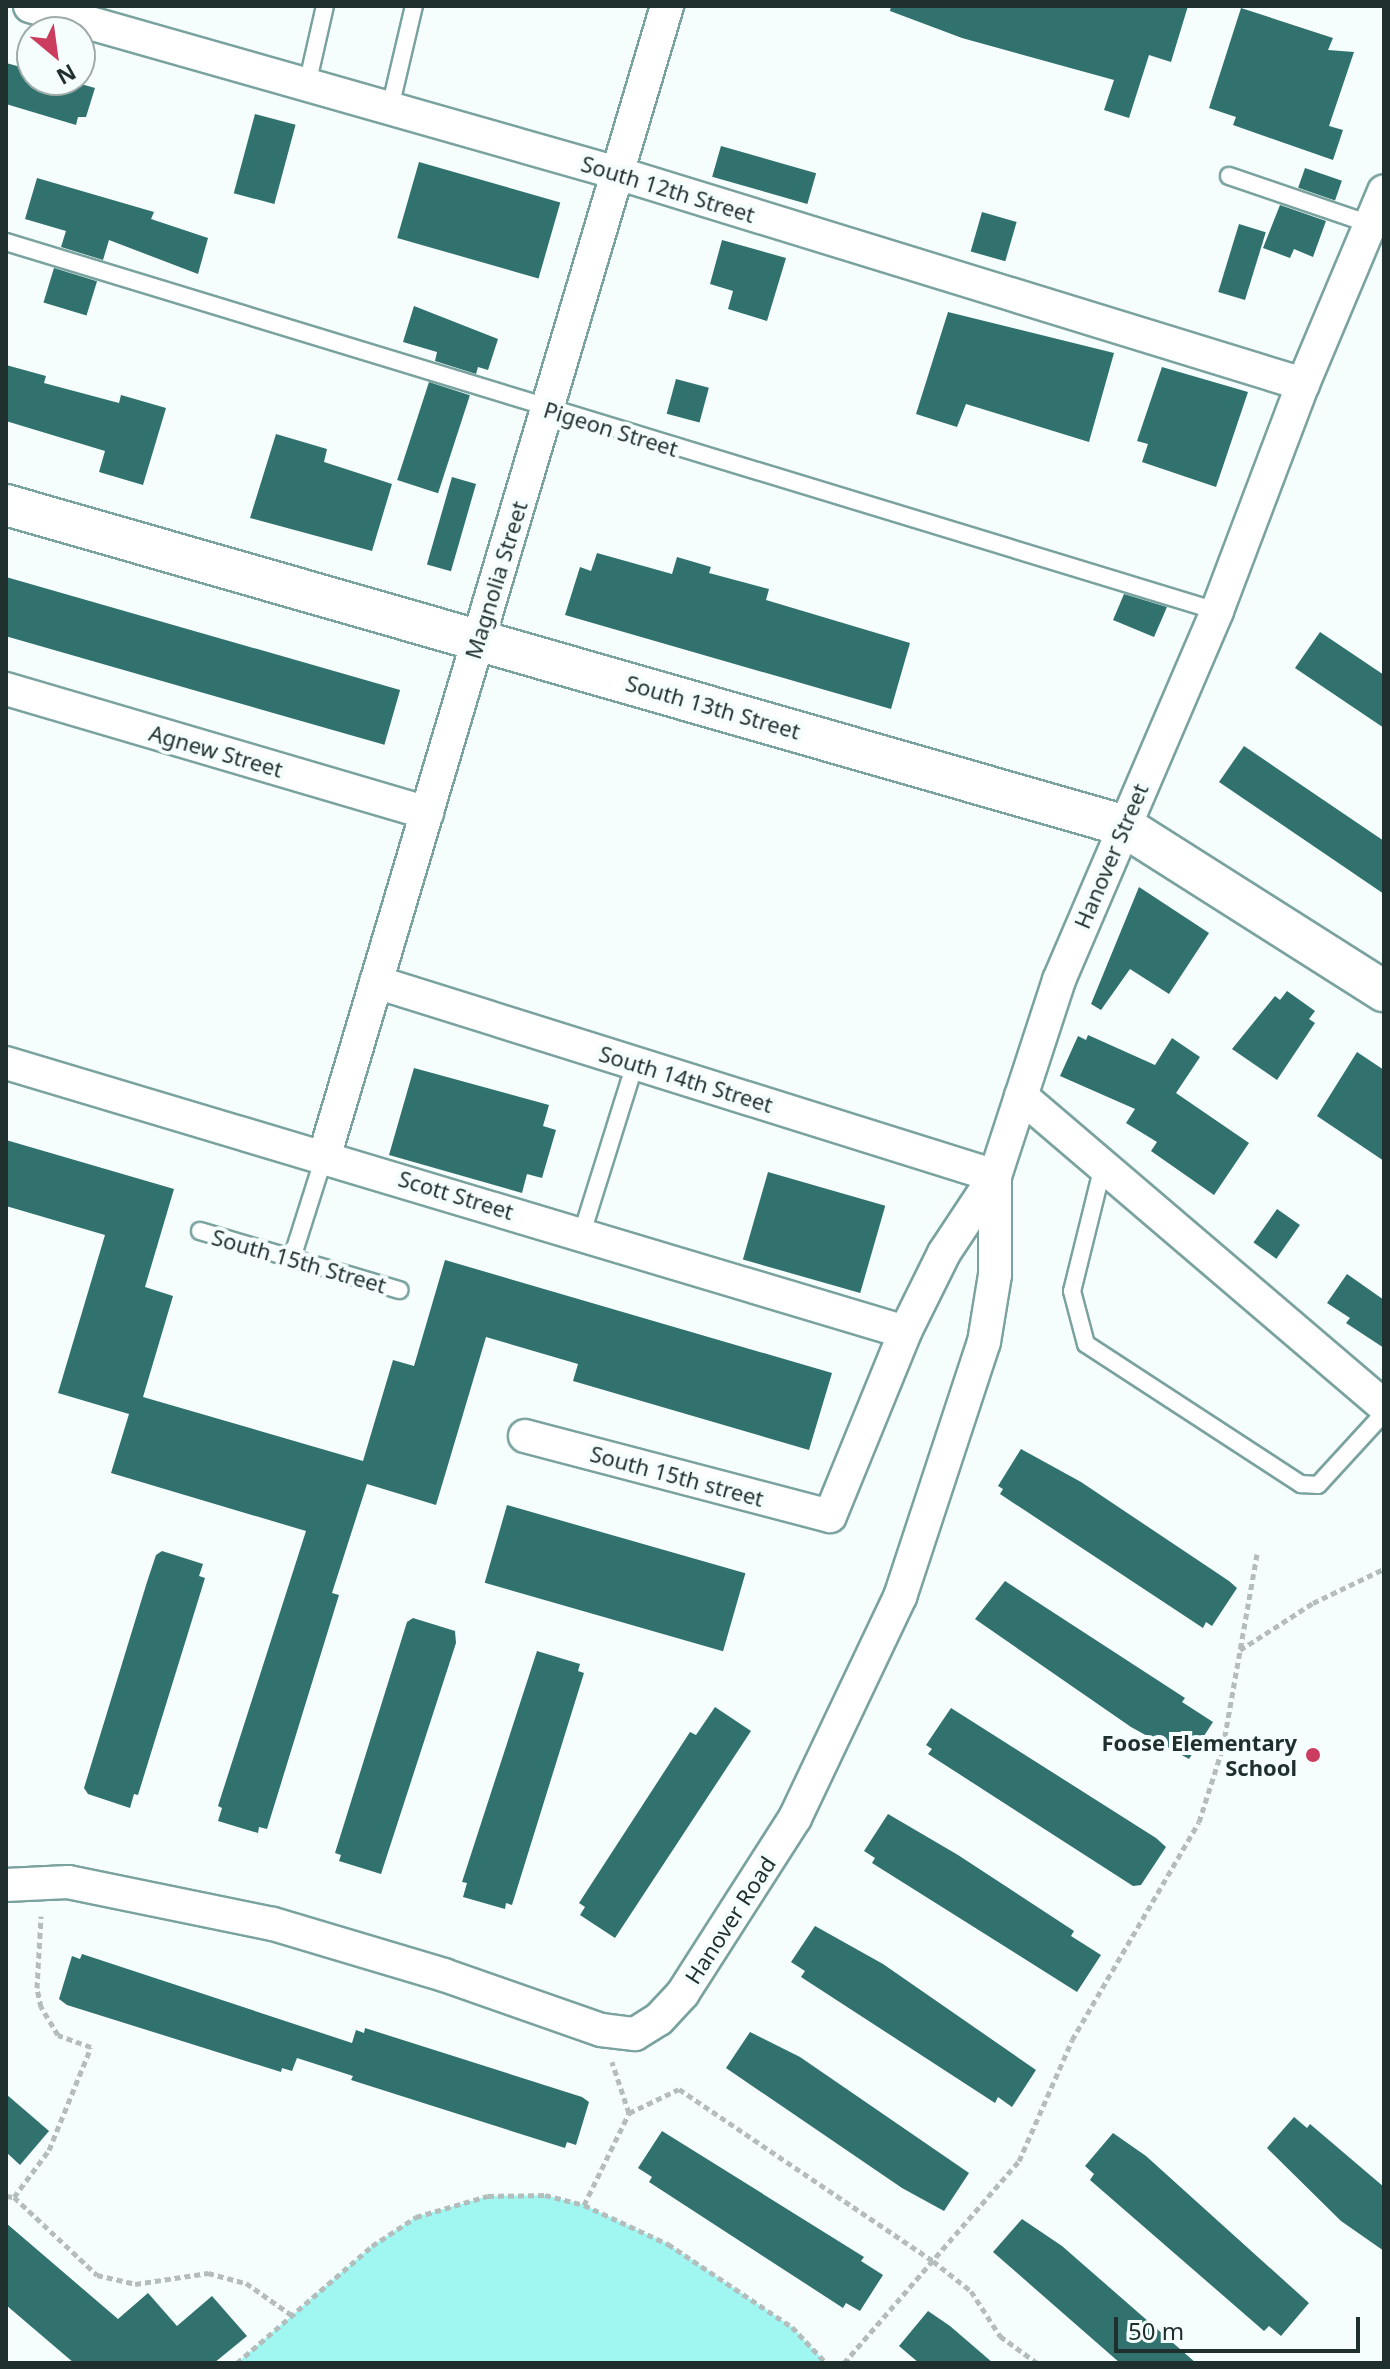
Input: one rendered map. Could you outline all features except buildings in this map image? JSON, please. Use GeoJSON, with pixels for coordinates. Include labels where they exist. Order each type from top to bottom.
{"type":"FeatureCollection","features":[{"type":"Feature","properties":{"kind":"street","name":"South 12th Street"},"geometry":{"type":"LineString","coordinates":[[30,6],[617,173],[1303,384]]}},
{"type":"Feature","properties":{"kind":"street","name":"Magnolia Street"},"geometry":{"type":"LineString","coordinates":[[325,1154],[667,6]]}},
{"type":"Feature","properties":{"kind":"street","name":"Hanover Street"},"geometry":{"type":"LineString","coordinates":[[830,1516],[905,1332],[944,1253],[995,1176],[1059,980],[1122,825],[1217,611],[1303,384],[1384,191]]}},
{"type":"Feature","properties":{"kind":"street","name":"South 13th Street"},"geometry":{"type":"LineString","coordinates":[[6,505],[1122,825],[1384,991]]}},
{"type":"Feature","properties":{"kind":"street","name":"Agnew Street"},"geometry":{"type":"LineString","coordinates":[[6,689],[427,813]]}},
{"type":"Feature","properties":{"kind":"street","name":"South 14th Street"},"geometry":{"type":"LineString","coordinates":[[376,982],[995,1176]]}},
{"type":"Feature","properties":{"kind":"street","name":"Scott Street"},"geometry":{"type":"LineString","coordinates":[[6,1063],[325,1154],[905,1332]]}},
{"type":"Feature","properties":{"kind":"street"},"geometry":{"type":"LineString","coordinates":[[1021,1096],[1384,1406]]}},
{"type":"Feature","properties":{"kind":"street","name":"Hanover Road"},"geometry":{"type":"LineString","coordinates":[[6,1885],[68,1882],[273,1924],[444,1975],[601,2030],[635,2034],[659,2019],[683,1993],[795,1818],[900,1597],[984,1342],[995,1275],[995,1176]]}},
{"type":"Feature","properties":{"kind":"street","name":"South 15th street"},"geometry":{"type":"LineString","coordinates":[[525,1436],[830,1516]]}},
{"type":"Feature","properties":{"kind":"lane"},"geometry":{"type":"LineString","coordinates":[[307,85],[325,6]]}},
{"type":"Feature","properties":{"kind":"lane"},"geometry":{"type":"LineString","coordinates":[[390,108],[414,6]]}},
{"type":"Feature","properties":{"kind":"lane"},"geometry":{"type":"LineString","coordinates":[[1229,176],[1370,224]]}},
{"type":"Feature","properties":{"kind":"lane","name":"Pigeon Street"},"geometry":{"type":"LineString","coordinates":[[6,242],[547,410],[1217,611]]}},
{"type":"Feature","properties":{"kind":"lane"},"geometry":{"type":"LineString","coordinates":[[582,1233],[635,1064]]}},
{"type":"Feature","properties":{"kind":"lane"},"geometry":{"type":"LineString","coordinates":[[292,1258],[325,1154]]}},
{"type":"Feature","properties":{"kind":"lane"},"geometry":{"type":"LineString","coordinates":[[1103,1166],[1072,1291],[1086,1344],[1301,1484],[1318,1485],[1384,1413]]}},
{"type":"Feature","properties":{"kind":"lane","name":"South 15th Street"},"geometry":{"type":"LineString","coordinates":[[200,1231],[399,1290]]}},
{"type":"Feature","properties":{"kind":"path"},"geometry":{"type":"LineString","coordinates":[[844,2363],[1019,2161],[1072,2040],[1199,1822],[1223,1747],[1257,1554]]}},
{"type":"Feature","properties":{"kind":"path"},"geometry":{"type":"LineString","coordinates":[[1240,1650],[1313,1603],[1384,1569]]}},
{"type":"Feature","properties":{"kind":"path"},"geometry":{"type":"LineString","coordinates":[[14,2197],[49,2150],[91,2047],[58,2035],[41,2007],[37,1988],[43,1883]]}},
{"type":"Feature","properties":{"kind":"path"},"geometry":{"type":"LineString","coordinates":[[601,2030],[629,2113]]}},
{"type":"Feature","properties":{"kind":"path"},"geometry":{"type":"LineString","coordinates":[[584,2205],[629,2113],[679,2089],[933,2261],[971,2291],[1000,2336],[1037,2363]]}},
{"type":"Feature","properties":{"kind":"path"},"geometry":{"type":"LineString","coordinates":[[237,2363],[372,2246],[427,2213],[488,2196],[545,2195],[584,2205],[668,2244],[792,2327],[826,2363]]}},
{"type":"Feature","properties":{"kind":"path"},"geometry":{"type":"LineString","coordinates":[[6,2196],[14,2197],[97,2275],[135,2284],[208,2273],[246,2283],[293,2316]]}},
{"type":"Feature","properties":{"kind":"shaded area"},"geometry":{"type":"Polygon","coordinates":[[[545,2195],[584,2205],[668,2244],[792,2327],[826,2363],[237,2363],[372,2246],[416,2217],[488,2196],[545,2195]]]}},
{"type":"Feature","properties":{"kind":"place","name":"Foose Elementary School"},"geometry":{"type":"Point","coordinates":[1313,1755]}}]}
